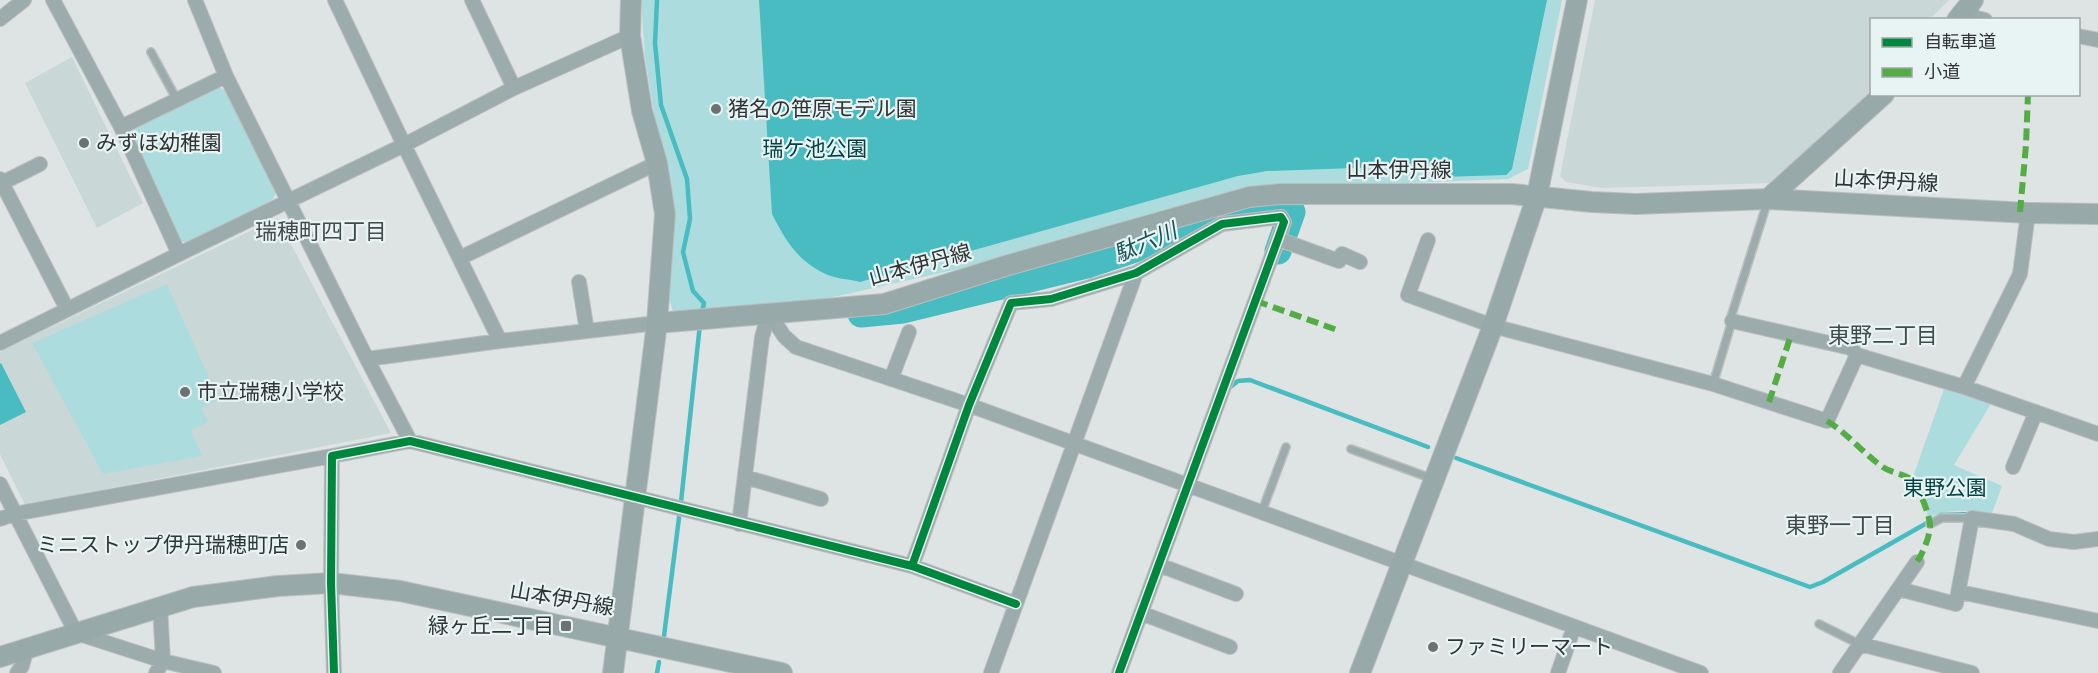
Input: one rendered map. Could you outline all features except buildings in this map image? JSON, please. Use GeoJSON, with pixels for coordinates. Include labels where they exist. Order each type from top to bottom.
{"type":"FeatureCollection","features":[{"type":"Feature","properties":{"kind":"main road"},"geometry":{"type":"LineString","coordinates":[[632,0],[630,36],[642,111],[657,163],[665,214],[657,323]]}},
{"type":"Feature","properties":{"kind":"main road"},"geometry":{"type":"LineString","coordinates":[[1360,673],[1493,326],[1537,196],[1577,0]]}},
{"type":"Feature","properties":{"kind":"main road"},"geometry":{"type":"LineString","coordinates":[[1768,199],[1882,96]]}},
{"type":"Feature","properties":{"kind":"main road","name":"山本伊丹線"},"geometry":{"type":"LineString","coordinates":[[0,657],[194,597],[278,586],[331,584],[400,591],[617,638],[657,323],[884,304],[1005,266],[1249,197],[1280,194],[1512,194],[1635,204],[1768,199],[2028,213],[2098,214]]}},
{"type":"Feature","properties":{"kind":"main road"},"geometry":{"type":"LineString","coordinates":[[613,673],[617,638],[782,673]]}},
{"type":"Feature","properties":{"kind":"street"},"geometry":{"type":"LineString","coordinates":[[0,19],[24,0]]}},
{"type":"Feature","properties":{"kind":"street"},"geometry":{"type":"LineString","coordinates":[[53,0],[121,128],[179,254]]}},
{"type":"Feature","properties":{"kind":"street"},"geometry":{"type":"LineString","coordinates":[[195,0],[226,76],[410,441]]}},
{"type":"Feature","properties":{"kind":"street"},"geometry":{"type":"LineString","coordinates":[[335,0],[500,341]]}},
{"type":"Feature","properties":{"kind":"street"},"geometry":{"type":"LineString","coordinates":[[472,0],[514,88]]}},
{"type":"Feature","properties":{"kind":"street"},"geometry":{"type":"LineString","coordinates":[[0,343],[404,146],[514,88],[630,36]]}},
{"type":"Feature","properties":{"kind":"street"},"geometry":{"type":"LineString","coordinates":[[2080,36],[2098,40]]}},
{"type":"Feature","properties":{"kind":"street"},"geometry":{"type":"LineString","coordinates":[[121,128],[226,76]]}},
{"type":"Feature","properties":{"kind":"street"},"geometry":{"type":"LineString","coordinates":[[460,258],[657,163]]}},
{"type":"Feature","properties":{"kind":"street"},"geometry":{"type":"LineString","coordinates":[[40,165],[1,182],[67,309]]}},
{"type":"Feature","properties":{"kind":"street"},"geometry":{"type":"LineString","coordinates":[[1964,387],[2020,274],[2028,213]]}},
{"type":"Feature","properties":{"kind":"street"},"geometry":{"type":"LineString","coordinates":[[912,566],[969,405],[1011,303],[1052,299],[1136,273],[1222,224],[1281,217],[1284,222],[1281,240],[1191,488],[1159,565],[1145,615],[1119,673]]}},
{"type":"Feature","properties":{"kind":"street"},"geometry":{"type":"LineString","coordinates":[[1281,240],[1339,261],[1342,254],[1360,262]]}},
{"type":"Feature","properties":{"kind":"street"},"geometry":{"type":"LineString","coordinates":[[1428,240],[1408,295],[1493,326],[1713,384],[1827,421],[1857,355]]}},
{"type":"Feature","properties":{"kind":"street"},"geometry":{"type":"LineString","coordinates":[[991,673],[1136,273]]}},
{"type":"Feature","properties":{"kind":"street"},"geometry":{"type":"LineString","coordinates":[[579,282],[587,331]]}},
{"type":"Feature","properties":{"kind":"street"},"geometry":{"type":"LineString","coordinates":[[769,313],[784,336],[796,347],[969,405],[1261,514],[1701,673]]}},
{"type":"Feature","properties":{"kind":"street"},"geometry":{"type":"LineString","coordinates":[[739,524],[762,337],[769,313]]}},
{"type":"Feature","properties":{"kind":"street"},"geometry":{"type":"LineString","coordinates":[[1732,321],[1851,348],[1857,355],[1964,387],[2098,434]]}},
{"type":"Feature","properties":{"kind":"street"},"geometry":{"type":"LineString","coordinates":[[367,359],[657,323]]}},
{"type":"Feature","properties":{"kind":"street"},"geometry":{"type":"LineString","coordinates":[[891,379],[909,332]]}},
{"type":"Feature","properties":{"kind":"street"},"geometry":{"type":"LineString","coordinates":[[2013,467],[2036,412]]}},
{"type":"Feature","properties":{"kind":"street"},"geometry":{"type":"LineString","coordinates":[[0,519],[14,514],[410,441],[912,566],[1016,604]]}},
{"type":"Feature","properties":{"kind":"street"},"geometry":{"type":"LineString","coordinates":[[332,456],[331,584],[334,673]]}},
{"type":"Feature","properties":{"kind":"street"},"geometry":{"type":"LineString","coordinates":[[745,477],[821,499]]}},
{"type":"Feature","properties":{"kind":"street"},"geometry":{"type":"LineString","coordinates":[[0,484],[76,633],[160,667],[214,673]]}},
{"type":"Feature","properties":{"kind":"street"},"geometry":{"type":"LineString","coordinates":[[1899,590],[1956,604],[1972,518],[2014,524],[2049,539],[2074,542],[2098,539]]}},
{"type":"Feature","properties":{"kind":"street"},"geometry":{"type":"LineString","coordinates":[[1840,673],[1917,562]]}},
{"type":"Feature","properties":{"kind":"street"},"geometry":{"type":"LineString","coordinates":[[1159,565],[1236,594]]}},
{"type":"Feature","properties":{"kind":"street"},"geometry":{"type":"LineString","coordinates":[[1960,592],[2098,621]]}},
{"type":"Feature","properties":{"kind":"street"},"geometry":{"type":"LineString","coordinates":[[160,606],[160,667]]}},
{"type":"Feature","properties":{"kind":"street"},"geometry":{"type":"LineString","coordinates":[[1145,615],[1230,646]]}},
{"type":"Feature","properties":{"kind":"street"},"geometry":{"type":"LineString","coordinates":[[1558,673],[1574,627]]}},
{"type":"Feature","properties":{"kind":"street"},"geometry":{"type":"LineString","coordinates":[[1860,645],[1972,673]]}},
{"type":"Feature","properties":{"kind":"street"},"geometry":{"type":"LineString","coordinates":[[17,673],[22,666],[27,648]]}},
{"type":"Feature","properties":{"kind":"lane"},"geometry":{"type":"LineString","coordinates":[[151,52],[177,100]]}},
{"type":"Feature","properties":{"kind":"lane"},"geometry":{"type":"LineString","coordinates":[[1713,384],[1732,321],[1731,317],[1768,199]]}},
{"type":"Feature","properties":{"kind":"lane"},"geometry":{"type":"LineString","coordinates":[[1261,514],[1286,447]]}},
{"type":"Feature","properties":{"kind":"lane"},"geometry":{"type":"LineString","coordinates":[[1352,449],[1435,480]]}},
{"type":"Feature","properties":{"kind":"lane"},"geometry":{"type":"LineString","coordinates":[[1930,524],[1942,518],[1972,518]]}},
{"type":"Feature","properties":{"kind":"lane"},"geometry":{"type":"LineString","coordinates":[[1819,624],[1860,645]]}},
{"type":"Feature","properties":{"kind":"shaded area"},"geometry":{"type":"Polygon","coordinates":[[[1595,0],[1949,0],[1931,18],[1870,18],[1870,93],[1772,183],[1602,188],[1566,182],[1560,176],[1595,0]]]}},
{"type":"Feature","properties":{"kind":"shaded area","name":"みずほ幼稚園"},"geometry":{"type":"Polygon","coordinates":[[[72,57],[143,203],[97,228],[25,83],[72,57]]]}},
{"type":"Feature","properties":{"kind":"shaded area","name":"市立瑞穂小学校"},"geometry":{"type":"Polygon","coordinates":[[[277,218],[391,433],[25,505],[0,454],[0,352],[277,218]]]}},
{"type":"Feature","properties":{"kind":"green space","name":"瑞ケ池公園"},"geometry":{"type":"Polygon","coordinates":[[[641,0],[1562,0],[1528,169],[1508,179],[1250,189],[998,260],[838,296],[783,306],[674,315],[665,285],[656,127],[645,57],[641,0]]]}},
{"type":"Feature","properties":{"kind":"green space"},"geometry":{"type":"Polygon","coordinates":[[[216,85],[225,91],[278,190],[272,200],[186,243],[177,239],[128,130],[216,85]]]}},
{"type":"Feature","properties":{"kind":"green space"},"geometry":{"type":"Polygon","coordinates":[[[167,284],[219,400],[201,408],[208,422],[191,430],[202,456],[103,474],[32,343],[167,284]]]}},
{"type":"Feature","properties":{"kind":"green space","name":"東野公園"},"geometry":{"type":"Polygon","coordinates":[[[1945,386],[1992,402],[1954,465],[2002,486],[1992,513],[1960,511],[1928,517],[1923,499],[1912,480],[1945,386]]]}},
{"type":"Feature","properties":{"kind":"water","name":"瑞ケ池公園"},"geometry":{"type":"Polygon","coordinates":[[[759,0],[1547,0],[1512,169],[1506,175],[1441,177],[1440,165],[1267,171],[1238,176],[860,282],[832,276],[809,264],[788,242],[772,214],[759,0]]]}},
{"type":"Feature","properties":{"kind":"water"},"geometry":{"type":"Polygon","coordinates":[[[0,364],[26,412],[0,425],[0,364]]]}},
{"type":"Feature","properties":{"kind":"waterway"},"geometry":{"type":"LineString","coordinates":[[657,0],[655,43],[661,105],[687,179],[690,219],[683,252],[693,291],[704,303],[702,313]]}},
{"type":"Feature","properties":{"kind":"waterway","name":"駄六川"},"geometry":{"type":"LineString","coordinates":[[861,314],[903,310],[1087,265],[1135,249],[1197,220],[1289,206],[1292,212],[1278,251]]}},
{"type":"Feature","properties":{"kind":"waterway"},"geometry":{"type":"LineString","coordinates":[[664,636],[700,324]]}},
{"type":"Feature","properties":{"kind":"waterway"},"geometry":{"type":"LineString","coordinates":[[1229,388],[1238,381],[1250,380],[1428,447]]}},
{"type":"Feature","properties":{"kind":"waterway"},"geometry":{"type":"LineString","coordinates":[[1456,458],[1810,587],[1823,582],[1941,515],[1973,514]]}},
{"type":"Feature","properties":{"kind":"waterway"},"geometry":{"type":"LineString","coordinates":[[657,673],[659,662]]}},
{"type":"Feature","properties":{"kind":"marked path"},"geometry":{"type":"LineString","coordinates":[[2020,212],[2028,96]]}},
{"type":"Feature","properties":{"kind":"marked path"},"geometry":{"type":"LineString","coordinates":[[1256,301],[1340,331]]}},
{"type":"Feature","properties":{"kind":"marked path"},"geometry":{"type":"LineString","coordinates":[[1769,402],[1791,335]]}},
{"type":"Feature","properties":{"kind":"marked path"},"geometry":{"type":"LineString","coordinates":[[1827,421],[1883,467],[1909,478],[1917,487],[1930,523],[1928,536],[1917,562]]}},
{"type":"Feature","properties":{"kind":"cycle path"},"geometry":{"type":"LineString","coordinates":[[912,566],[969,405],[1011,303],[1051,299],[1136,273],[1222,224],[1281,217],[1284,222],[1278,239],[1119,673]]}},
{"type":"Feature","properties":{"kind":"cycle path"},"geometry":{"type":"LineString","coordinates":[[334,673],[331,583],[332,456],[410,441],[912,566],[1016,604]]}},
{"type":"Feature","properties":{"kind":"place","name":"猪名の笹原モデル園"},"geometry":{"type":"Point","coordinates":[716,109]}},
{"type":"Feature","properties":{"kind":"place","name":"みずほ幼稚園"},"geometry":{"type":"Point","coordinates":[84,143]}},
{"type":"Feature","properties":{"kind":"place","name":"市立瑞穂小学校"},"geometry":{"type":"Point","coordinates":[185,392]}},
{"type":"Feature","properties":{"kind":"place","name":"ミニストップ伊丹瑞穂町店"},"geometry":{"type":"Point","coordinates":[301,545]}},
{"type":"Feature","properties":{"kind":"place","name":"緑ヶ丘二丁目"},"geometry":{"type":"Point","coordinates":[566,626]}},
{"type":"Feature","properties":{"kind":"place","name":"ファミリーマート"},"geometry":{"type":"Point","coordinates":[1433,647]}},
{"type":"Feature","properties":{"kind":"district","name":"瑞穂町四丁目"},"geometry":{"type":"Point","coordinates":[321,231]}},
{"type":"Feature","properties":{"kind":"district","name":"東野二丁目"},"geometry":{"type":"Point","coordinates":[1883,335]}},
{"type":"Feature","properties":{"kind":"district","name":"東野一丁目"},"geometry":{"type":"Point","coordinates":[1840,525]}}]}
